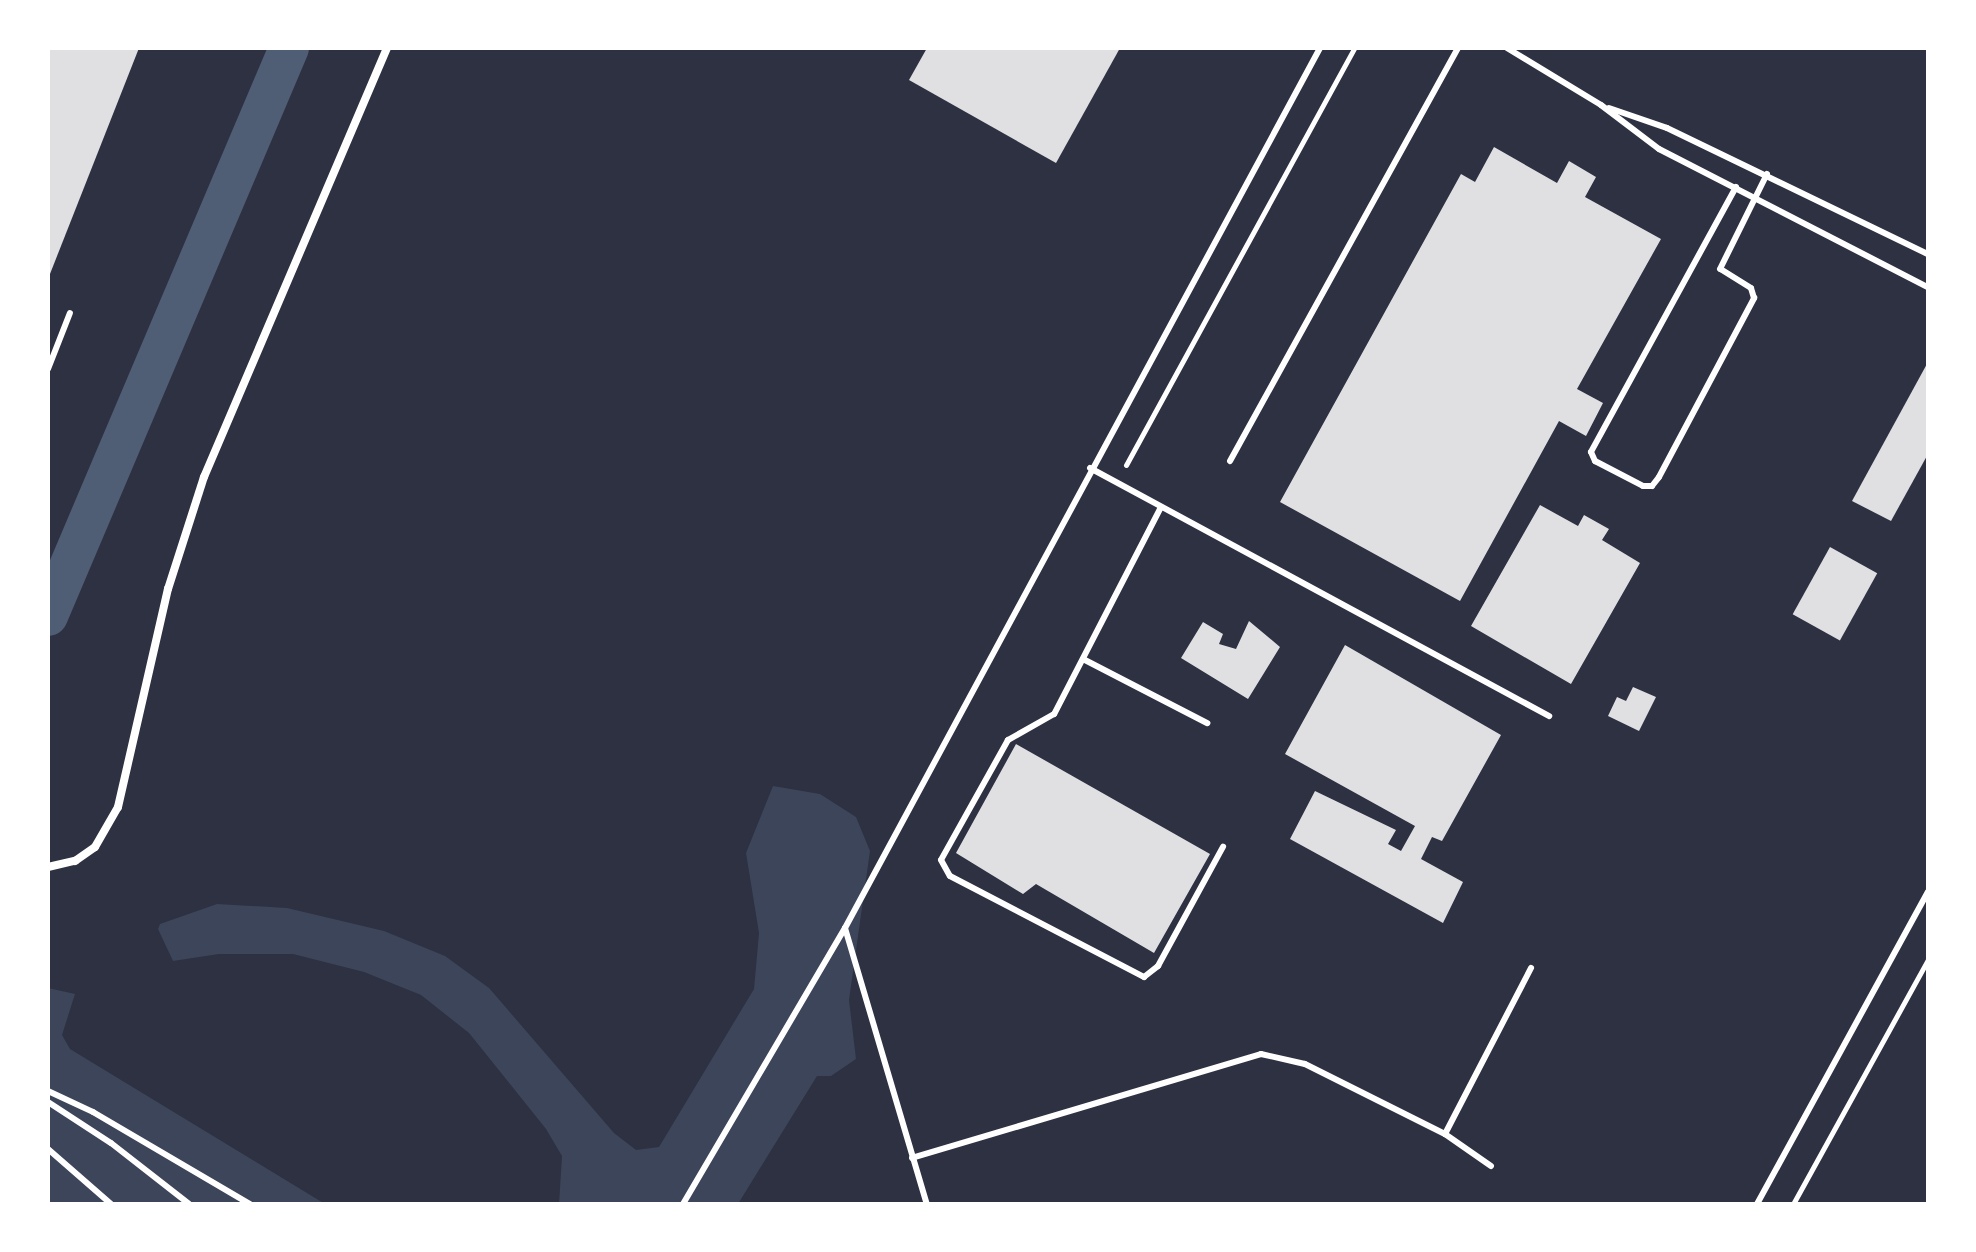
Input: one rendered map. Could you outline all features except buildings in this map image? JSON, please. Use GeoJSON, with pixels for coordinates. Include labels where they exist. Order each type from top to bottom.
{"type":"FeatureCollection","features":[{"type":"Feature","properties":{"kind":"street"},"geometry":{"type":"LineString","coordinates":[[48,867],[75,861],[95,847],[118,807],[168,589],[204,477],[387,48]]}},
{"type":"Feature","properties":{"kind":"lane"},"geometry":{"type":"LineString","coordinates":[[683,1204],[845,928],[1090,468],[1320,48]]}},
{"type":"Feature","properties":{"kind":"lane"},"geometry":{"type":"LineString","coordinates":[[1230,461],[1458,48]]}},
{"type":"Feature","properties":{"kind":"lane"},"geometry":{"type":"LineString","coordinates":[[1507,48],[1601,105],[1659,149],[1928,287]]}},
{"type":"Feature","properties":{"kind":"lane"},"geometry":{"type":"LineString","coordinates":[[1601,105],[1667,128],[1928,254]]}},
{"type":"Feature","properties":{"kind":"lane"},"geometry":{"type":"LineString","coordinates":[[1736,187],[1591,452],[1595,461],[1643,486],[1652,486],[1659,477],[1754,298],[1751,288],[1720,269],[1767,174]]}},
{"type":"Feature","properties":{"kind":"lane"},"geometry":{"type":"LineString","coordinates":[[48,369],[70,313]]}},
{"type":"Feature","properties":{"kind":"lane"},"geometry":{"type":"LineString","coordinates":[[1090,468],[1549,716]]}},
{"type":"Feature","properties":{"kind":"lane"},"geometry":{"type":"LineString","coordinates":[[1161,507],[1054,714],[1008,740],[942,852],[950,876],[1144,977],[1158,966],[1223,847]]}},
{"type":"Feature","properties":{"kind":"lane"},"geometry":{"type":"LineString","coordinates":[[1083,659],[1207,723]]}},
{"type":"Feature","properties":{"kind":"lane"},"geometry":{"type":"LineString","coordinates":[[1757,1204],[1928,892]]}},
{"type":"Feature","properties":{"kind":"lane"},"geometry":{"type":"LineString","coordinates":[[845,928],[927,1204]]}},
{"type":"Feature","properties":{"kind":"lane"},"geometry":{"type":"LineString","coordinates":[[1445,1134],[1531,968]]}},
{"type":"Feature","properties":{"kind":"lane"},"geometry":{"type":"LineString","coordinates":[[912,1158],[1261,1054],[1305,1064],[1445,1134],[1491,1166]]}},
{"type":"Feature","properties":{"kind":"lane"},"geometry":{"type":"LineString","coordinates":[[48,1091],[93,1112],[250,1204]]}},
{"type":"Feature","properties":{"kind":"lane"},"geometry":{"type":"LineString","coordinates":[[48,1102],[111,1143],[189,1204]]}},
{"type":"Feature","properties":{"kind":"lane"},"geometry":{"type":"LineString","coordinates":[[48,1149],[111,1204]]}},
{"type":"Feature","properties":{"kind":"path"},"geometry":{"type":"LineString","coordinates":[[1117,483],[1354,48]]}},
{"type":"Feature","properties":{"kind":"path"},"geometry":{"type":"LineString","coordinates":[[1793,1204],[1928,959]]}},
{"type":"Feature","properties":{"kind":"shaded area"},"geometry":{"type":"Polygon","coordinates":[[[773,786],[820,794],[856,817],[870,851],[849,1000],[856,1059],[831,1076],[817,1076],[738,1204],[559,1204],[562,1156],[546,1129],[469,1033],[421,995],[364,972],[293,954],[219,954],[173,961],[158,929],[160,924],[217,904],[287,908],[384,931],[445,956],[489,988],[614,1133],[636,1150],[659,1147],[754,989],[759,933],[746,853],[773,786]]]}},
{"type":"Feature","properties":{"kind":"shaded area"},"geometry":{"type":"Polygon","coordinates":[[[48,988],[75,994],[62,1035],[70,1049],[325,1204],[48,1204],[48,988]]]}},
{"type":"Feature","properties":{"kind":"waterway"},"geometry":{"type":"LineString","coordinates":[[48,616],[289,48]]}}]}
